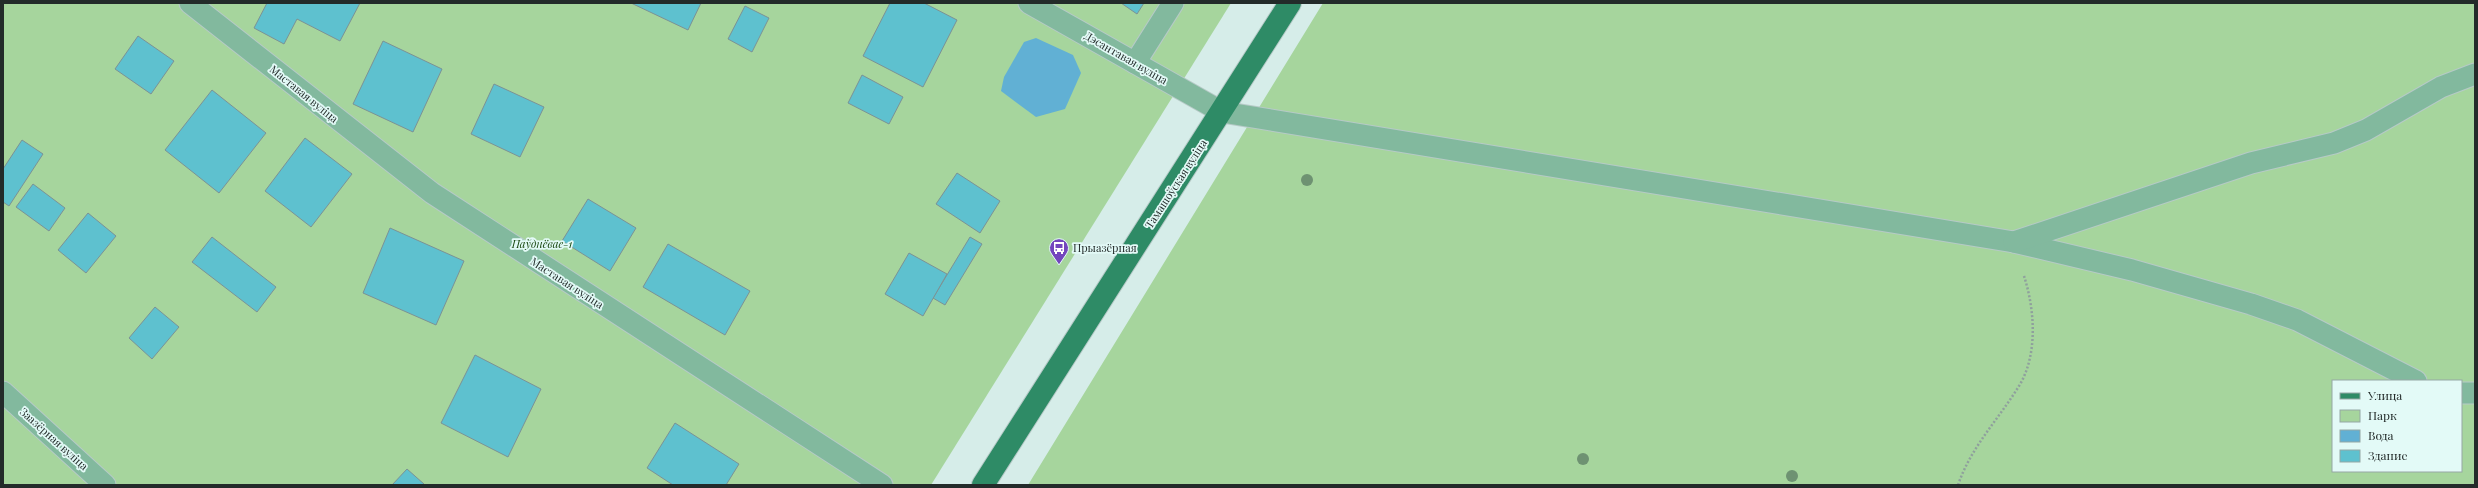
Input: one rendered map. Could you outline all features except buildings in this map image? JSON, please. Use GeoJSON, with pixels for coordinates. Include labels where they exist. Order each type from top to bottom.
{"type":"FeatureCollection","features":[{"type":"Feature","properties":{"kind":"main road","name":"Тамашоўская вуліца"},"geometry":{"type":"LineString","coordinates":[[984,485],[1290,3]]}},
{"type":"Feature","properties":{"kind":"lane","name":"Маставая вуліца"},"geometry":{"type":"LineString","coordinates":[[190,3],[432,193],[870,482]]}},
{"type":"Feature","properties":{"kind":"lane","name":"Дэсантавая вуліца"},"geometry":{"type":"LineString","coordinates":[[1030,3],[1222,112]]}},
{"type":"Feature","properties":{"kind":"lane"},"geometry":{"type":"LineString","coordinates":[[1135,63],[1173,3]]}},
{"type":"Feature","properties":{"kind":"lane"},"geometry":{"type":"LineString","coordinates":[[2014,242],[2251,163],[2334,143],[2366,130],[2441,87],[2475,74]]}},
{"type":"Feature","properties":{"kind":"lane"},"geometry":{"type":"LineString","coordinates":[[1222,112],[2014,242],[2132,270],[2251,304],[2297,320],[2414,380]]}},
{"type":"Feature","properties":{"kind":"lane","name":"Заазёрная вуліца"},"geometry":{"type":"LineString","coordinates":[[3,392],[106,485]]}},
{"type":"Feature","properties":{"kind":"lane"},"geometry":{"type":"LineString","coordinates":[[2462,392],[2475,394]]}},
{"type":"Feature","properties":{"kind":"path"},"geometry":{"type":"LineString","coordinates":[[1958,485],[1978,442],[2020,385],[2030,356],[2033,325],[2028,289],[2014,242]]}},
{"type":"Feature","properties":{"kind":"green space","name":"Паўднёвае-1"},"geometry":{"type":"Polygon","coordinates":[[[3,3],[1231,3],[931,485],[3,485],[3,3]]]}},
{"type":"Feature","properties":{"kind":"green space"},"geometry":{"type":"Polygon","coordinates":[[[1323,3],[2475,3],[2475,485],[1028,485],[1323,3]]]}},
{"type":"Feature","properties":{"kind":"water"},"geometry":{"type":"Polygon","coordinates":[[[1036,38],[1073,55],[1081,73],[1065,109],[1036,117],[1001,91],[1004,77],[1024,42],[1036,38]]]}},
{"type":"Feature","properties":{"kind":"place","name":"Прыазёрная"},"geometry":{"type":"Point","coordinates":[1059,265]}}]}
